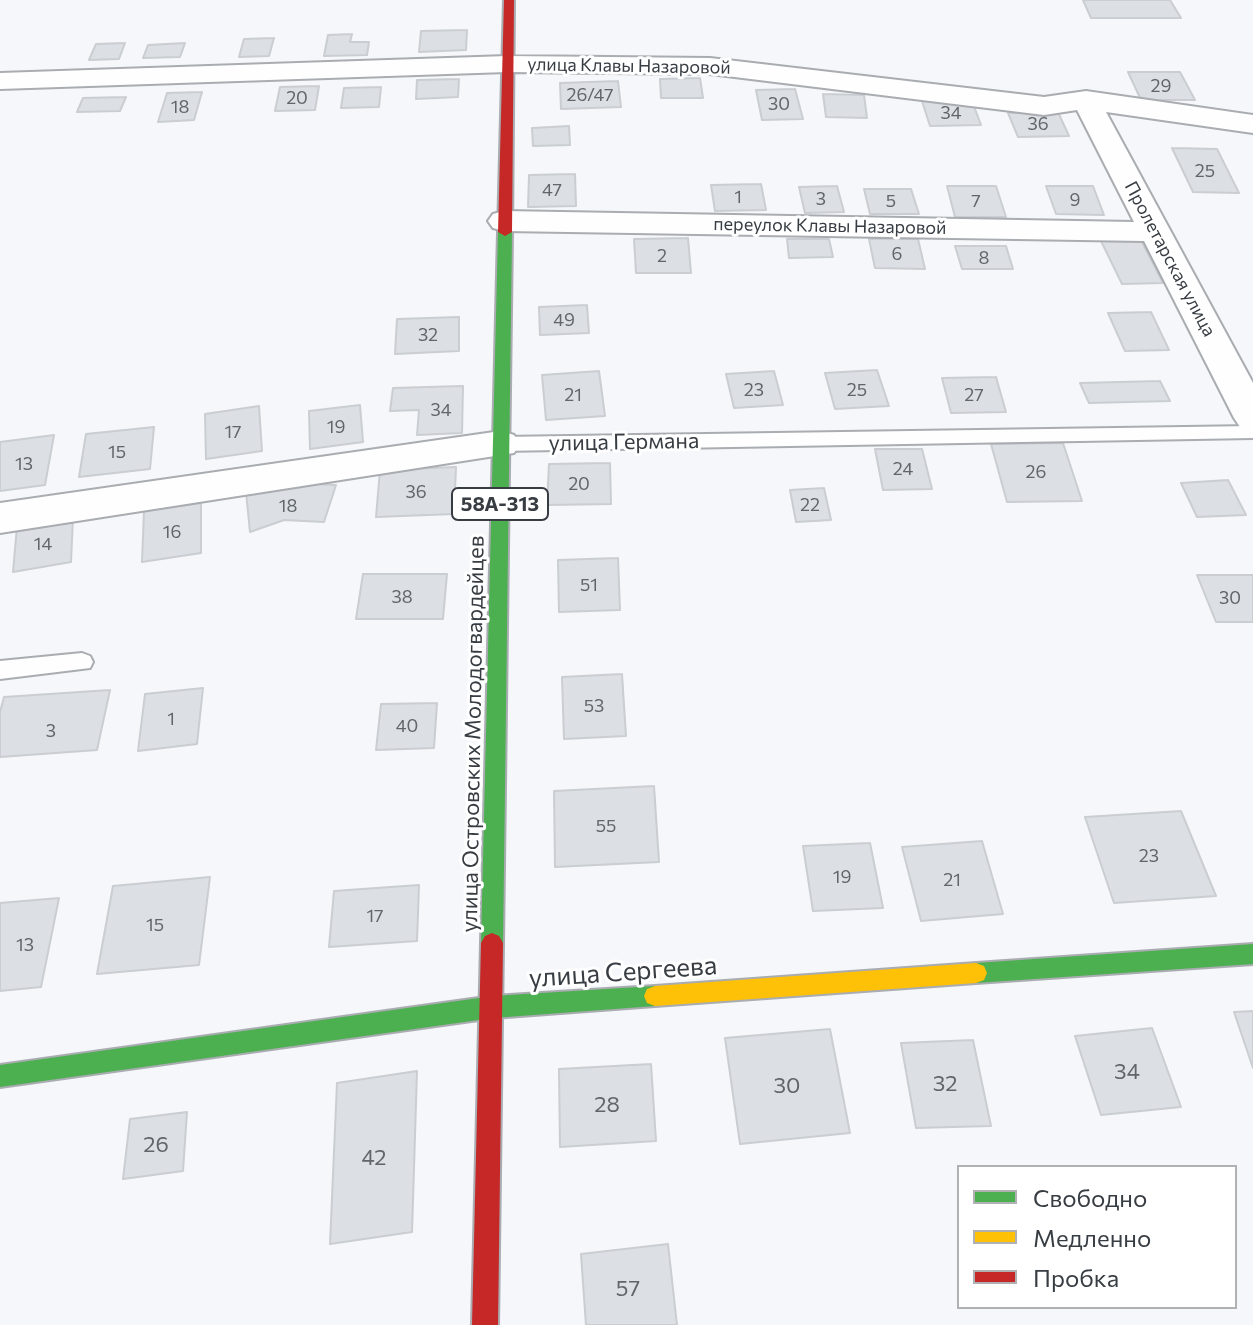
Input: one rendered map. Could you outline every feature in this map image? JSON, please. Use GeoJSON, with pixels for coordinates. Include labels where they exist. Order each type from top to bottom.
{"type":"FeatureCollection","features":[{"type":"Feature","properties":{"kind":"main road","name":"улица Островских Молодогвардейцев"},"geometry":{"type":"LineString","coordinates":[[485,1325],[509,0]]}},
{"type":"Feature","properties":{"kind":"main road","name":"улица Сергеева"},"geometry":{"type":"LineString","coordinates":[[0,1076],[493,1007],[1253,954]]}},
{"type":"Feature","properties":{"kind":"street","name":"улица Клавы Назаровой"},"geometry":{"type":"LineString","coordinates":[[0,81],[507,64],[710,66],[1044,106],[1086,100],[1253,124]]}},
{"type":"Feature","properties":{"kind":"street","name":"Пролетарская улица"},"geometry":{"type":"LineString","coordinates":[[1086,100],[1253,418]]}},
{"type":"Feature","properties":{"kind":"street","name":"переулок Клавы Назаровой"},"geometry":{"type":"LineString","coordinates":[[504,221],[1156,232]]}},
{"type":"Feature","properties":{"kind":"street","name":"улица Германа"},"geometry":{"type":"LineString","coordinates":[[0,518],[501,444]]}},
{"type":"Feature","properties":{"kind":"lane","name":"улица Германа"},"geometry":{"type":"LineString","coordinates":[[501,444],[1253,432]]}},
{"type":"Feature","properties":{"kind":"lane"},"geometry":{"type":"LineString","coordinates":[[0,670],[82,662]]}},
{"type":"Feature","properties":{"kind":"building"},"geometry":{"type":"Polygon","coordinates":[[[1083,0],[1170,0],[1181,18],[1091,18],[1083,0]]]}},
{"type":"Feature","properties":{"kind":"building"},"geometry":{"type":"Polygon","coordinates":[[[467,30],[466,50],[419,52],[421,31],[467,30]]]}},
{"type":"Feature","properties":{"kind":"building"},"geometry":{"type":"Polygon","coordinates":[[[352,34],[350,42],[369,42],[367,55],[324,56],[328,35],[352,34]]]}},
{"type":"Feature","properties":{"kind":"building"},"geometry":{"type":"Polygon","coordinates":[[[274,38],[269,56],[239,57],[244,39],[274,38]]]}},
{"type":"Feature","properties":{"kind":"building"},"geometry":{"type":"Polygon","coordinates":[[[125,43],[119,59],[89,60],[96,44],[125,43]]]}},
{"type":"Feature","properties":{"kind":"building"},"geometry":{"type":"Polygon","coordinates":[[[185,43],[180,57],[143,58],[148,45],[185,43]]]}},
{"type":"Feature","properties":{"kind":"building"},"geometry":{"type":"Polygon","coordinates":[[[1128,72],[1180,72],[1195,100],[1141,100],[1128,72]]]}},
{"type":"Feature","properties":{"kind":"building"},"geometry":{"type":"Polygon","coordinates":[[[700,78],[703,98],[661,98],[660,79],[700,78]]]}},
{"type":"Feature","properties":{"kind":"building"},"geometry":{"type":"Polygon","coordinates":[[[459,79],[458,97],[416,99],[417,80],[459,79]]]}},
{"type":"Feature","properties":{"kind":"building"},"geometry":{"type":"Polygon","coordinates":[[[618,81],[621,107],[561,109],[560,83],[618,81]]]}},
{"type":"Feature","properties":{"kind":"building"},"geometry":{"type":"Polygon","coordinates":[[[319,86],[315,110],[275,111],[280,87],[319,86]]]}},
{"type":"Feature","properties":{"kind":"building"},"geometry":{"type":"Polygon","coordinates":[[[381,87],[379,107],[341,108],[344,88],[381,87]]]}},
{"type":"Feature","properties":{"kind":"building"},"geometry":{"type":"Polygon","coordinates":[[[795,89],[803,119],[762,120],[756,90],[795,89]]]}},
{"type":"Feature","properties":{"kind":"building"},"geometry":{"type":"Polygon","coordinates":[[[202,92],[194,120],[158,122],[167,93],[202,92]]]}},
{"type":"Feature","properties":{"kind":"building"},"geometry":{"type":"Polygon","coordinates":[[[823,94],[864,95],[867,118],[826,117],[823,94]]]}},
{"type":"Feature","properties":{"kind":"building"},"geometry":{"type":"Polygon","coordinates":[[[126,97],[120,111],[77,112],[83,98],[126,97]]]}},
{"type":"Feature","properties":{"kind":"building"},"geometry":{"type":"Polygon","coordinates":[[[922,101],[972,101],[981,125],[930,126],[922,101]]]}},
{"type":"Feature","properties":{"kind":"building"},"geometry":{"type":"Polygon","coordinates":[[[1058,112],[1069,136],[1018,137],[1008,113],[1058,112]]]}},
{"type":"Feature","properties":{"kind":"building"},"geometry":{"type":"Polygon","coordinates":[[[569,126],[570,145],[533,146],[532,128],[569,126]]]}},
{"type":"Feature","properties":{"kind":"building"},"geometry":{"type":"Polygon","coordinates":[[[1172,148],[1217,149],[1239,193],[1193,192],[1172,148]]]}},
{"type":"Feature","properties":{"kind":"building"},"geometry":{"type":"Polygon","coordinates":[[[575,174],[576,206],[528,207],[529,175],[575,174]]]}},
{"type":"Feature","properties":{"kind":"building"},"geometry":{"type":"Polygon","coordinates":[[[761,184],[766,210],[715,211],[711,185],[761,184]]]}},
{"type":"Feature","properties":{"kind":"building"},"geometry":{"type":"Polygon","coordinates":[[[837,186],[844,212],[805,213],[799,187],[837,186]]]}},
{"type":"Feature","properties":{"kind":"building"},"geometry":{"type":"Polygon","coordinates":[[[947,186],[996,186],[1006,217],[955,217],[947,186]]]}},
{"type":"Feature","properties":{"kind":"building"},"geometry":{"type":"Polygon","coordinates":[[[1046,186],[1093,186],[1104,215],[1056,214],[1046,186]]]}},
{"type":"Feature","properties":{"kind":"building"},"geometry":{"type":"Polygon","coordinates":[[[864,189],[911,189],[919,214],[870,214],[864,189]]]}},
{"type":"Feature","properties":{"kind":"building"},"geometry":{"type":"Polygon","coordinates":[[[688,238],[691,273],[636,273],[634,239],[688,238]]]}},
{"type":"Feature","properties":{"kind":"building"},"geometry":{"type":"Polygon","coordinates":[[[787,239],[829,239],[833,257],[789,258],[787,239]]]}},
{"type":"Feature","properties":{"kind":"building"},"geometry":{"type":"Polygon","coordinates":[[[869,239],[918,239],[925,269],[875,268],[869,239]]]}},
{"type":"Feature","properties":{"kind":"building"},"geometry":{"type":"Polygon","coordinates":[[[1141,240],[1163,283],[1122,284],[1101,241],[1141,240]]]}},
{"type":"Feature","properties":{"kind":"building"},"geometry":{"type":"Polygon","coordinates":[[[955,246],[1006,246],[1013,269],[962,269],[955,246]]]}},
{"type":"Feature","properties":{"kind":"building"},"geometry":{"type":"Polygon","coordinates":[[[587,305],[589,333],[540,335],[539,307],[587,305]]]}},
{"type":"Feature","properties":{"kind":"building"},"geometry":{"type":"Polygon","coordinates":[[[1151,312],[1169,350],[1125,351],[1108,313],[1151,312]]]}},
{"type":"Feature","properties":{"kind":"building"},"geometry":{"type":"Polygon","coordinates":[[[459,317],[459,351],[395,354],[397,319],[459,317]]]}},
{"type":"Feature","properties":{"kind":"building"},"geometry":{"type":"Polygon","coordinates":[[[877,370],[889,406],[835,409],[825,373],[877,370]]]}},
{"type":"Feature","properties":{"kind":"building"},"geometry":{"type":"Polygon","coordinates":[[[599,371],[605,416],[546,420],[542,375],[599,371]]]}},
{"type":"Feature","properties":{"kind":"building"},"geometry":{"type":"Polygon","coordinates":[[[774,371],[783,405],[734,408],[726,374],[774,371]]]}},
{"type":"Feature","properties":{"kind":"building"},"geometry":{"type":"Polygon","coordinates":[[[996,377],[1006,412],[951,413],[942,378],[996,377]]]}},
{"type":"Feature","properties":{"kind":"building"},"geometry":{"type":"Polygon","coordinates":[[[1160,381],[1170,401],[1089,403],[1080,383],[1160,381]]]}},
{"type":"Feature","properties":{"kind":"building"},"geometry":{"type":"Polygon","coordinates":[[[463,386],[462,433],[417,435],[419,410],[390,411],[393,388],[463,386]]]}},
{"type":"Feature","properties":{"kind":"building"},"geometry":{"type":"Polygon","coordinates":[[[360,405],[363,442],[310,449],[309,411],[360,405]]]}},
{"type":"Feature","properties":{"kind":"building"},"geometry":{"type":"Polygon","coordinates":[[[259,406],[262,451],[206,459],[205,414],[259,406]]]}},
{"type":"Feature","properties":{"kind":"building"},"geometry":{"type":"Polygon","coordinates":[[[154,427],[150,469],[79,477],[86,434],[154,427]]]}},
{"type":"Feature","properties":{"kind":"building"},"geometry":{"type":"Polygon","coordinates":[[[54,435],[45,485],[0,491],[0,442],[54,435]]]}},
{"type":"Feature","properties":{"kind":"building"},"geometry":{"type":"Polygon","coordinates":[[[1063,443],[1082,501],[1007,502],[991,444],[1063,443]]]}},
{"type":"Feature","properties":{"kind":"building"},"geometry":{"type":"Polygon","coordinates":[[[875,449],[922,449],[932,489],[883,490],[875,449]]]}},
{"type":"Feature","properties":{"kind":"building"},"geometry":{"type":"Polygon","coordinates":[[[610,463],[611,504],[547,505],[549,464],[610,463]]]}},
{"type":"Feature","properties":{"kind":"building"},"geometry":{"type":"Polygon","coordinates":[[[456,467],[454,514],[376,517],[380,470],[456,467]]]}},
{"type":"Feature","properties":{"kind":"building"},"geometry":{"type":"Polygon","coordinates":[[[1228,480],[1246,515],[1197,517],[1181,483],[1228,480]]]}},
{"type":"Feature","properties":{"kind":"building"},"geometry":{"type":"Polygon","coordinates":[[[297,483],[336,485],[324,522],[284,520],[250,532],[246,492],[297,483]]]}},
{"type":"Feature","properties":{"kind":"building"},"geometry":{"type":"Polygon","coordinates":[[[824,488],[831,520],[796,522],[790,490],[824,488]]]}},
{"type":"Feature","properties":{"kind":"building"},"geometry":{"type":"Polygon","coordinates":[[[201,503],[201,553],[142,562],[144,511],[201,503]]]}},
{"type":"Feature","properties":{"kind":"building"},"geometry":{"type":"Polygon","coordinates":[[[73,517],[71,562],[13,572],[17,526],[73,517]]]}},
{"type":"Feature","properties":{"kind":"building"},"geometry":{"type":"Polygon","coordinates":[[[618,558],[620,610],[559,612],[558,560],[618,558]]]}},
{"type":"Feature","properties":{"kind":"building"},"geometry":{"type":"Polygon","coordinates":[[[363,574],[447,574],[443,619],[356,619],[363,574]]]}},
{"type":"Feature","properties":{"kind":"building"},"geometry":{"type":"Polygon","coordinates":[[[1197,575],[1253,575],[1253,622],[1216,622],[1197,575]]]}},
{"type":"Feature","properties":{"kind":"building"},"geometry":{"type":"Polygon","coordinates":[[[622,674],[626,736],[564,739],[562,677],[622,674]]]}},
{"type":"Feature","properties":{"kind":"building"},"geometry":{"type":"Polygon","coordinates":[[[203,688],[197,744],[138,751],[145,694],[203,688]]]}},
{"type":"Feature","properties":{"kind":"building"},"geometry":{"type":"Polygon","coordinates":[[[110,690],[97,750],[0,757],[0,712],[4,697],[110,690]]]}},
{"type":"Feature","properties":{"kind":"building"},"geometry":{"type":"Polygon","coordinates":[[[437,703],[434,748],[376,750],[381,704],[437,703]]]}},
{"type":"Feature","properties":{"kind":"building"},"geometry":{"type":"Polygon","coordinates":[[[654,786],[659,862],[555,867],[554,791],[654,786]]]}},
{"type":"Feature","properties":{"kind":"building"},"geometry":{"type":"Polygon","coordinates":[[[1181,811],[1216,896],[1114,903],[1085,817],[1181,811]]]}},
{"type":"Feature","properties":{"kind":"building"},"geometry":{"type":"Polygon","coordinates":[[[982,841],[1003,914],[921,921],[902,847],[982,841]]]}},
{"type":"Feature","properties":{"kind":"building"},"geometry":{"type":"Polygon","coordinates":[[[870,843],[883,908],[813,911],[803,846],[870,843]]]}},
{"type":"Feature","properties":{"kind":"building"},"geometry":{"type":"Polygon","coordinates":[[[210,877],[199,965],[97,974],[113,886],[210,877]]]}},
{"type":"Feature","properties":{"kind":"building"},"geometry":{"type":"Polygon","coordinates":[[[419,885],[417,941],[329,947],[334,891],[419,885]]]}},
{"type":"Feature","properties":{"kind":"building"},"geometry":{"type":"Polygon","coordinates":[[[59,898],[41,987],[0,991],[0,903],[59,898]]]}},
{"type":"Feature","properties":{"kind":"building"},"geometry":{"type":"Polygon","coordinates":[[[1253,1011],[1253,1068],[1234,1012],[1253,1011]]]}},
{"type":"Feature","properties":{"kind":"building"},"geometry":{"type":"Polygon","coordinates":[[[1152,1028],[1181,1107],[1101,1115],[1075,1036],[1152,1028]]]}},
{"type":"Feature","properties":{"kind":"building"},"geometry":{"type":"Polygon","coordinates":[[[830,1029],[850,1133],[740,1144],[725,1038],[830,1029]]]}},
{"type":"Feature","properties":{"kind":"building"},"geometry":{"type":"Polygon","coordinates":[[[973,1040],[991,1126],[916,1128],[901,1043],[973,1040]]]}},
{"type":"Feature","properties":{"kind":"building"},"geometry":{"type":"Polygon","coordinates":[[[651,1064],[656,1141],[560,1147],[559,1069],[651,1064]]]}},
{"type":"Feature","properties":{"kind":"building"},"geometry":{"type":"Polygon","coordinates":[[[417,1071],[412,1232],[330,1244],[337,1083],[417,1071]]]}},
{"type":"Feature","properties":{"kind":"building"},"geometry":{"type":"Polygon","coordinates":[[[187,1112],[183,1171],[123,1179],[130,1119],[187,1112]]]}},
{"type":"Feature","properties":{"kind":"building"},"geometry":{"type":"Polygon","coordinates":[[[668,1244],[677,1325],[586,1325],[581,1254],[668,1244]]]}},
{"type":"Feature","properties":{"kind":"traffic: fast"},"geometry":{"type":"LineString","coordinates":[[492,943],[505,232]]}},
{"type":"Feature","properties":{"kind":"traffic: fast"},"geometry":{"type":"LineString","coordinates":[[976,973],[1253,954]]}},
{"type":"Feature","properties":{"kind":"traffic: fast"},"geometry":{"type":"LineString","coordinates":[[0,1076],[493,1007],[655,996]]}},
{"type":"Feature","properties":{"kind":"traffic: slow"},"geometry":{"type":"LineString","coordinates":[[655,996],[976,973]]}},
{"type":"Feature","properties":{"kind":"traffic: jam"},"geometry":{"type":"LineString","coordinates":[[505,232],[509,0]]}},
{"type":"Feature","properties":{"kind":"traffic: jam"},"geometry":{"type":"LineString","coordinates":[[485,1325],[492,943]]}}]}
